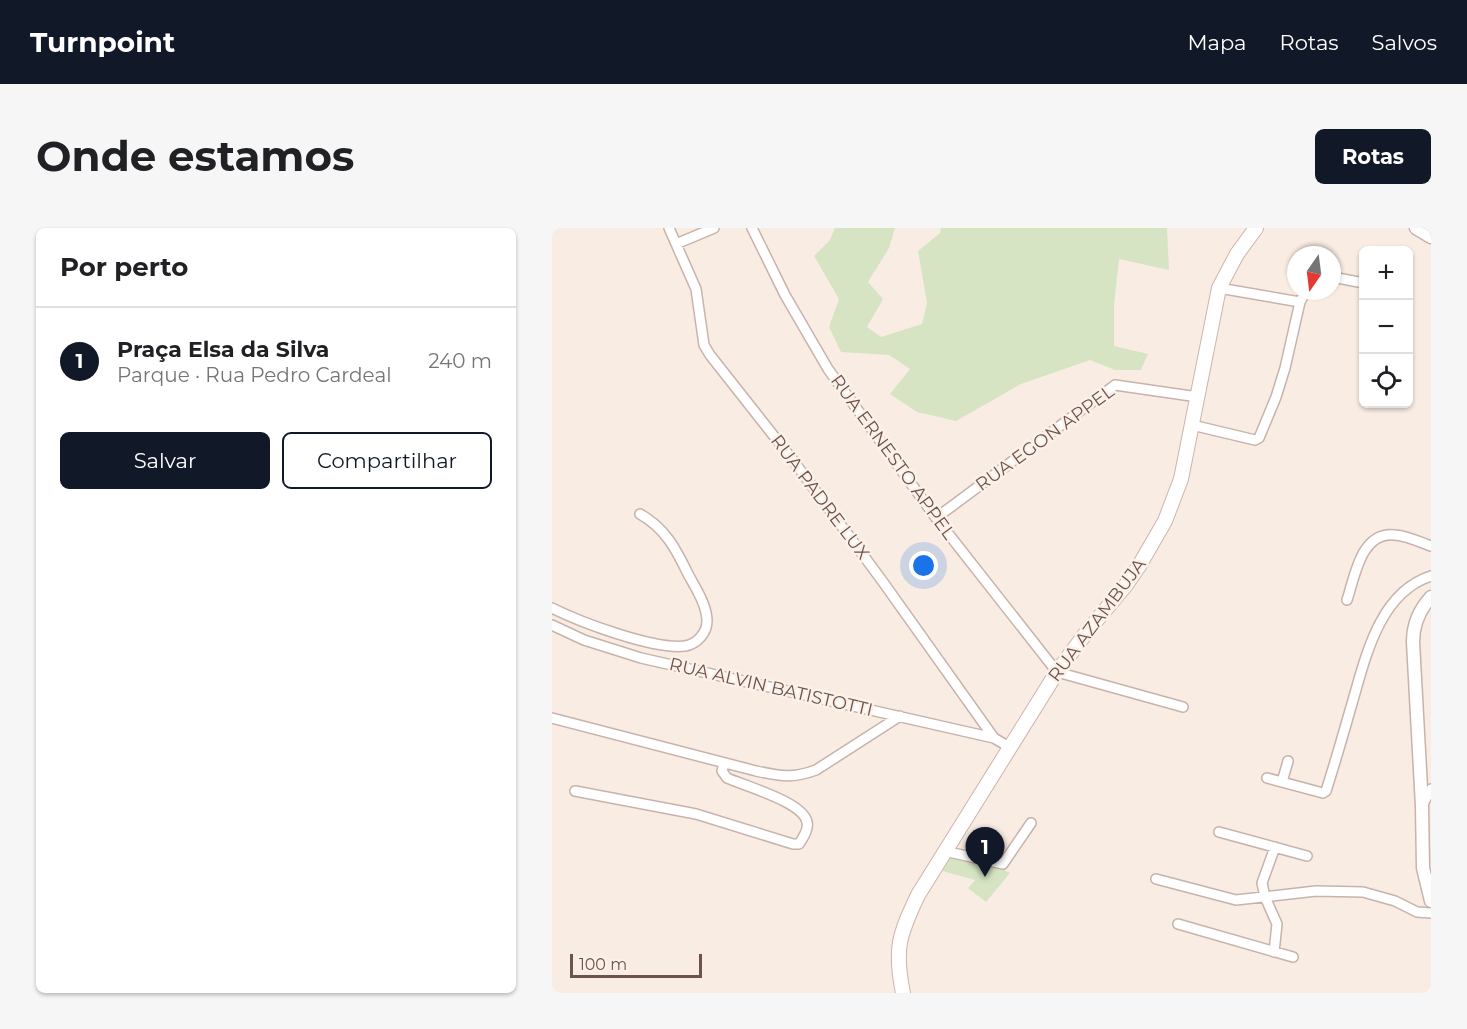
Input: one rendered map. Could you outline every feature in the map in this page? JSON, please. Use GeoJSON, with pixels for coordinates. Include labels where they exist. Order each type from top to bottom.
{"type":"FeatureCollection","features":[{"type":"Feature","properties":{"kind":"main road","name":"RUA AZAMBUJA"},"geometry":{"type":"LineString","coordinates":[[903,993],[897,960],[901,934],[918,895],[1057,672],[1139,566],[1175,499],[1219,288],[1249,230]]}},
{"type":"Feature","properties":{"kind":"street","name":"RUA PADRE LUX"},"geometry":{"type":"LineString","coordinates":[[669,228],[696,289],[704,345],[710,355],[792,459],[883,582],[993,738],[1009,747]]}},
{"type":"Feature","properties":{"kind":"street"},"geometry":{"type":"LineString","coordinates":[[676,244],[714,228]]}},
{"type":"Feature","properties":{"kind":"street","name":"RUA ERNESTO APPEL"},"geometry":{"type":"LineString","coordinates":[[752,228],[785,295],[828,369],[936,518],[1057,672]]}},
{"type":"Feature","properties":{"kind":"street"},"geometry":{"type":"LineString","coordinates":[[1416,228],[1431,237]]}},
{"type":"Feature","properties":{"kind":"street"},"geometry":{"type":"LineString","coordinates":[[1341,279],[1359,282]]}},
{"type":"Feature","properties":{"kind":"street"},"geometry":{"type":"LineString","coordinates":[[1192,425],[1255,440],[1258,438],[1285,368],[1300,302],[1219,288]]}},
{"type":"Feature","properties":{"kind":"street","name":"RUA EGON APPEL"},"geometry":{"type":"LineString","coordinates":[[936,518],[1115,385],[1198,397]]}},
{"type":"Feature","properties":{"kind":"street"},"geometry":{"type":"LineString","coordinates":[[552,608],[594,627],[669,646],[686,646],[701,637],[706,629],[705,608],[690,577],[670,540],[661,529],[640,514]]}},
{"type":"Feature","properties":{"kind":"street"},"geometry":{"type":"LineString","coordinates":[[1347,600],[1359,562],[1366,549],[1378,538],[1395,535],[1431,546]]}},
{"type":"Feature","properties":{"kind":"street"},"geometry":{"type":"LineString","coordinates":[[1268,777],[1323,794],[1326,791],[1368,651],[1380,624],[1406,589],[1421,579],[1431,576]]}},
{"type":"Feature","properties":{"kind":"street"},"geometry":{"type":"LineString","coordinates":[[1431,597],[1418,616],[1413,636],[1424,868],[1431,901]]}},
{"type":"Feature","properties":{"kind":"street","name":"RUA ALVIN BATISTOTTI"},"geometry":{"type":"LineString","coordinates":[[552,625],[584,640],[641,658],[993,738]]}},
{"type":"Feature","properties":{"kind":"street"},"geometry":{"type":"LineString","coordinates":[[1057,672],[1183,707]]}},
{"type":"Feature","properties":{"kind":"street"},"geometry":{"type":"LineString","coordinates":[[552,718],[778,776],[801,776],[832,761],[900,716]]}},
{"type":"Feature","properties":{"kind":"street"},"geometry":{"type":"LineString","coordinates":[[1282,782],[1288,761]]}},
{"type":"Feature","properties":{"kind":"street"},"geometry":{"type":"LineString","coordinates":[[575,790],[696,814],[799,844],[808,826],[807,820],[799,809],[727,778],[722,771],[724,763]]}},
{"type":"Feature","properties":{"kind":"street"},"geometry":{"type":"LineString","coordinates":[[1422,806],[1431,789]]}},
{"type":"Feature","properties":{"kind":"street"},"geometry":{"type":"LineString","coordinates":[[944,851],[1003,864],[1031,823]]}},
{"type":"Feature","properties":{"kind":"street"},"geometry":{"type":"LineString","coordinates":[[1219,832],[1307,856]]}},
{"type":"Feature","properties":{"kind":"street"},"geometry":{"type":"LineString","coordinates":[[1274,952],[1277,924],[1262,889],[1263,877],[1275,847]]}},
{"type":"Feature","properties":{"kind":"street"},"geometry":{"type":"LineString","coordinates":[[1156,879],[1224,898],[1245,900],[1316,891],[1363,892],[1395,901],[1417,912],[1431,913]]}},
{"type":"Feature","properties":{"kind":"street"},"geometry":{"type":"LineString","coordinates":[[1178,924],[1293,957]]}},
{"type":"Feature","properties":{"kind":"green space"},"geometry":{"type":"Polygon","coordinates":[[[835,228],[895,228],[889,248],[868,282],[883,299],[867,327],[881,337],[922,324],[927,303],[918,251],[940,233],[941,228],[1167,228],[1169,270],[1119,259],[1114,306],[1114,346],[1148,354],[1141,370],[1115,370],[1090,360],[1021,384],[956,421],[917,412],[890,394],[910,369],[889,355],[841,352],[829,327],[839,299],[814,256],[830,240],[835,228]]]}},
{"type":"Feature","properties":{"kind":"green space"},"geometry":{"type":"Polygon","coordinates":[[[949,856],[996,866],[1010,873],[986,902],[968,888],[975,880],[939,870],[949,856]]]}},
{"type":"Feature","properties":{"kind":"place","name":"Praça Elsa da Silva"},"geometry":{"type":"Point","coordinates":[985,877]}}]}
